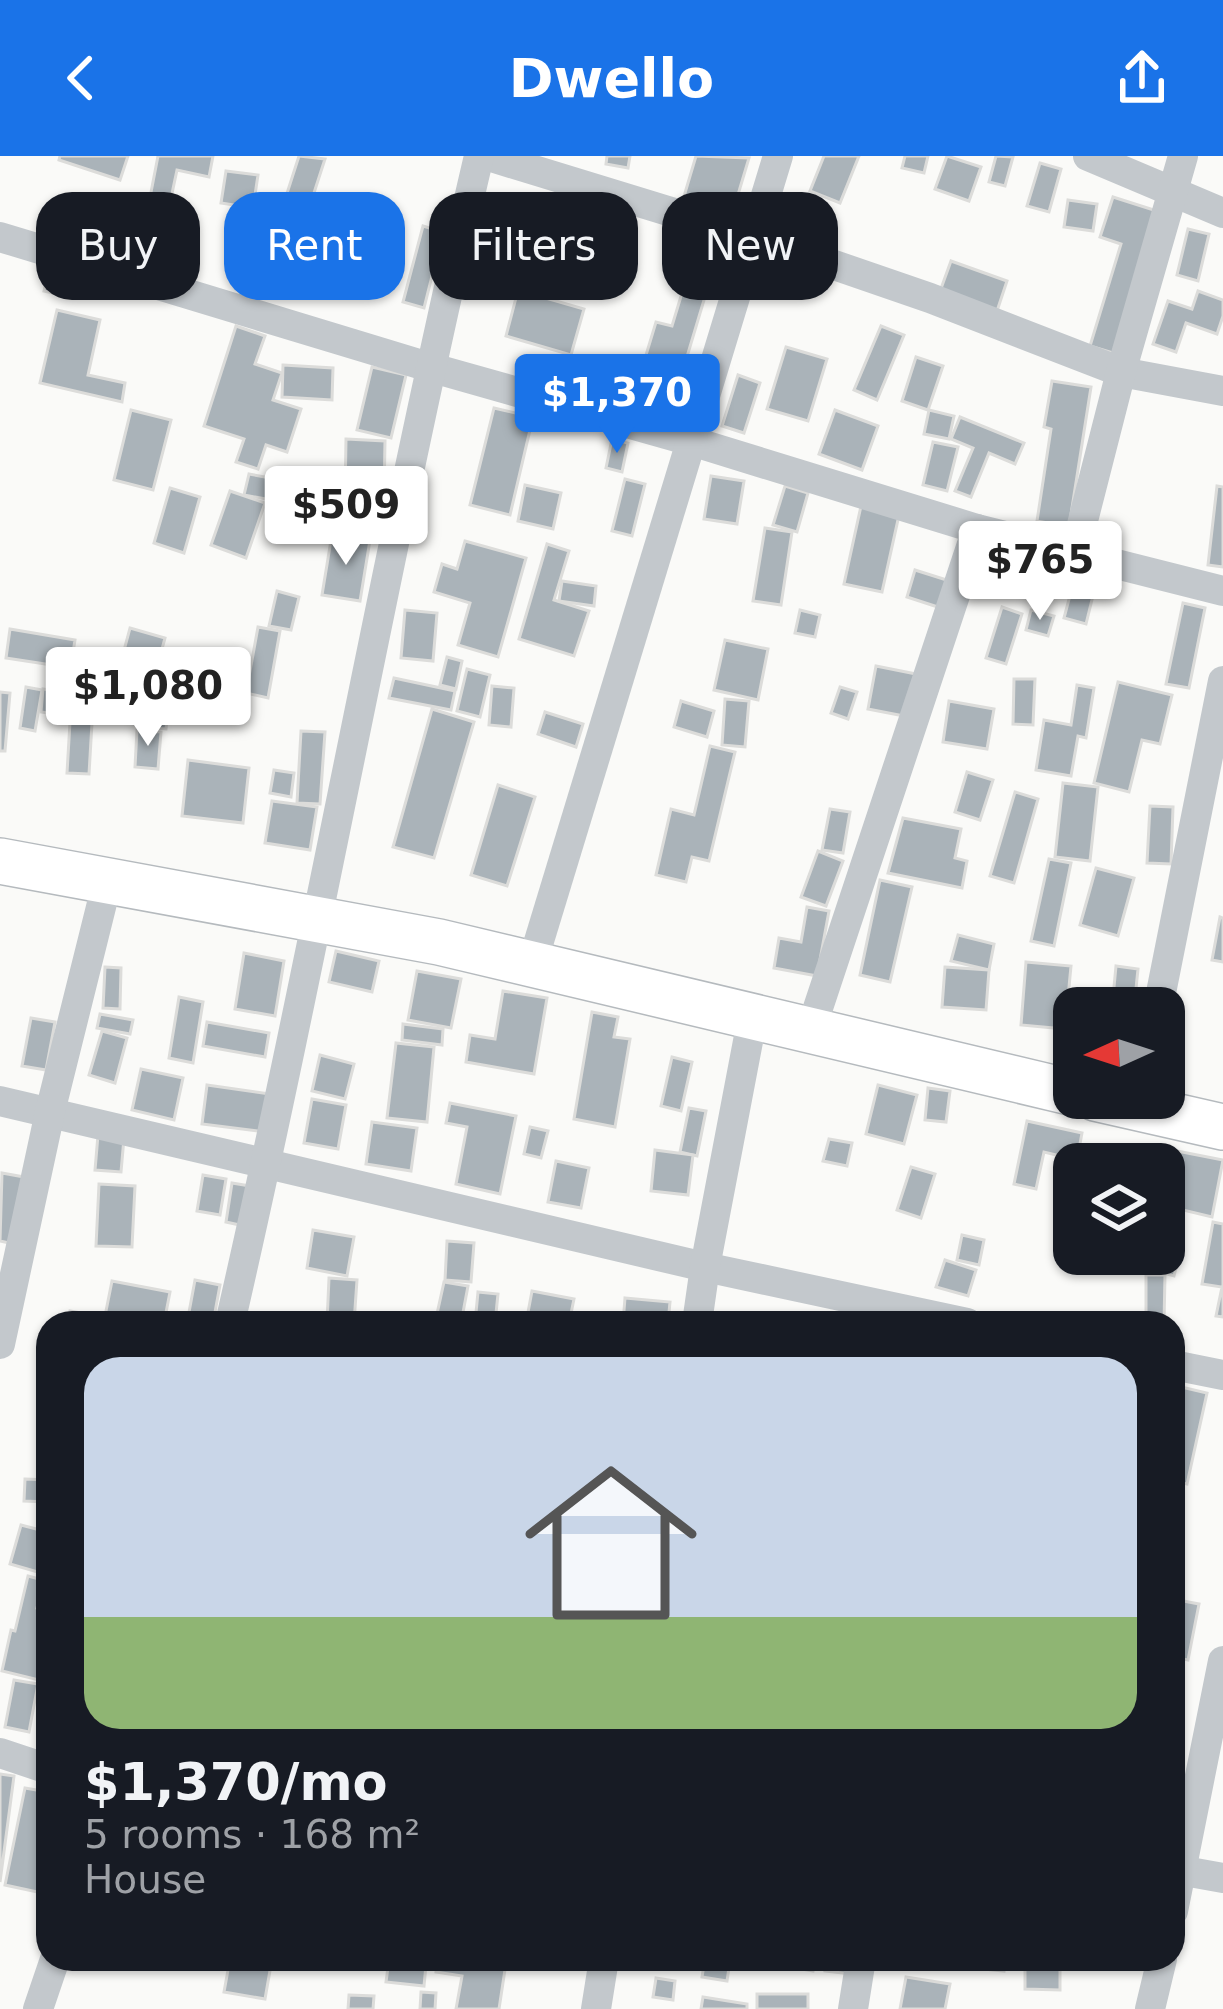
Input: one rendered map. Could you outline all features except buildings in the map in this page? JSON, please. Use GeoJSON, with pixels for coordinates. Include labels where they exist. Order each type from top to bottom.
{"type":"FeatureCollection","features":[{"type":"Feature","properties":{"kind":"main road"},"geometry":{"type":"LineString","coordinates":[[0,861],[440,942],[1053,1088]]}},
{"type":"Feature","properties":{"kind":"main road"},"geometry":{"type":"LineString","coordinates":[[1185,1117],[1223,1127]]}},
{"type":"Feature","properties":{"kind":"street"},"geometry":{"type":"LineString","coordinates":[[233,1311],[318,919],[429,368],[484,156],[662,210]]}},
{"type":"Feature","properties":{"kind":"street"},"geometry":{"type":"LineString","coordinates":[[767,192],[778,156]]}},
{"type":"Feature","properties":{"kind":"street"},"geometry":{"type":"LineString","coordinates":[[1088,156],[1223,213]]}},
{"type":"Feature","properties":{"kind":"street"},"geometry":{"type":"LineString","coordinates":[[1076,552],[1183,156]]}},
{"type":"Feature","properties":{"kind":"street"},"geometry":{"type":"LineString","coordinates":[[0,237],[977,529],[1223,590]]}},
{"type":"Feature","properties":{"kind":"street"},"geometry":{"type":"LineString","coordinates":[[838,266],[1121,372],[1223,392]]}},
{"type":"Feature","properties":{"kind":"street"},"geometry":{"type":"LineString","coordinates":[[532,964],[734,300]]}},
{"type":"Feature","properties":{"kind":"street"},"geometry":{"type":"LineString","coordinates":[[812,1028],[977,529]]}},
{"type":"Feature","properties":{"kind":"street"},"geometry":{"type":"LineString","coordinates":[[1162,987],[1223,681]]}},
{"type":"Feature","properties":{"kind":"street"},"geometry":{"type":"LineString","coordinates":[[0,1344],[50,1112],[108,879]]}},
{"type":"Feature","properties":{"kind":"street"},"geometry":{"type":"LineString","coordinates":[[700,1311],[753,1015]]}},
{"type":"Feature","properties":{"kind":"street"},"geometry":{"type":"LineString","coordinates":[[0,1101],[911,1311]]}},
{"type":"Feature","properties":{"kind":"street"},"geometry":{"type":"LineString","coordinates":[[1185,1367],[1223,1375]]}},
{"type":"Feature","properties":{"kind":"street"},"geometry":{"type":"LineString","coordinates":[[1185,1837],[1223,1661]]}},
{"type":"Feature","properties":{"kind":"street"},"geometry":{"type":"LineString","coordinates":[[0,1753],[36,1764]]}},
{"type":"Feature","properties":{"kind":"street"},"geometry":{"type":"LineString","coordinates":[[1185,1871],[1223,1878]]}},
{"type":"Feature","properties":{"kind":"street"},"geometry":{"type":"LineString","coordinates":[[38,2009],[51,1971]]}},
{"type":"Feature","properties":{"kind":"street"},"geometry":{"type":"LineString","coordinates":[[596,2009],[602,1971]]}},
{"type":"Feature","properties":{"kind":"street"},"geometry":{"type":"LineString","coordinates":[[853,2009],[859,1971]]}},
{"type":"Feature","properties":{"kind":"street"},"geometry":{"type":"LineString","coordinates":[[1150,2009],[1159,1971]]}}]}
